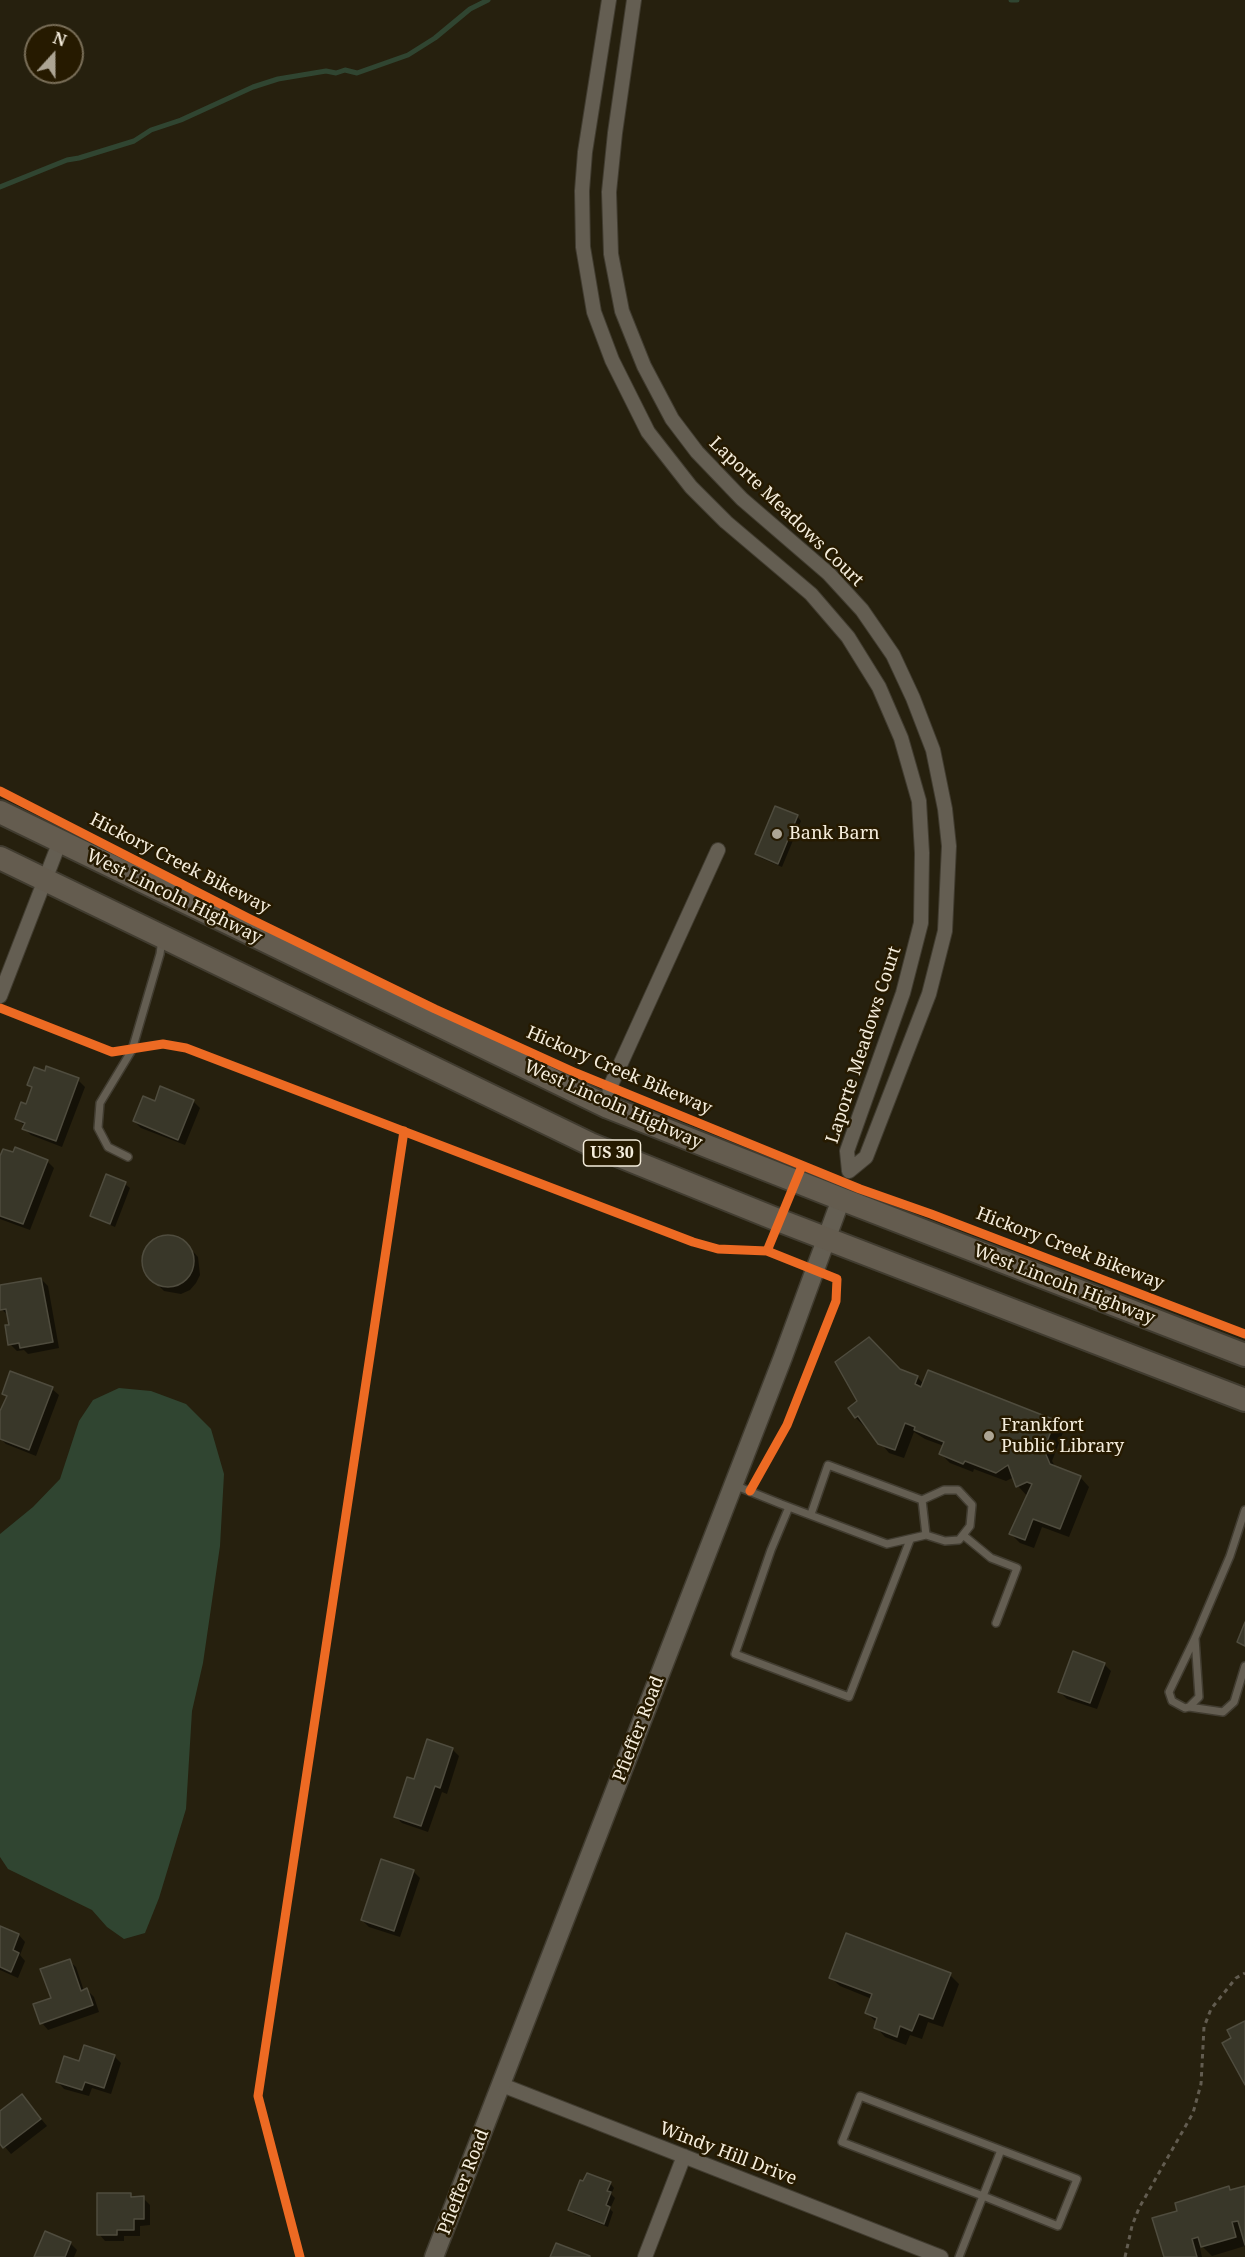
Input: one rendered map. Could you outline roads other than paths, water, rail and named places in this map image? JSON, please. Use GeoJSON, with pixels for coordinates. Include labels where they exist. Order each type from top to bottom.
{"type":"FeatureCollection","features":[{"type":"Feature","properties":{"kind":"main road","name":"West Lincoln Highway"},"geometry":{"type":"LineString","coordinates":[[0,812],[608,1107],[1245,1355]]}},
{"type":"Feature","properties":{"kind":"main road","name":"US 30"},"geometry":{"type":"LineString","coordinates":[[0,858],[590,1144],[1245,1400]]}},
{"type":"Feature","properties":{"kind":"street","name":"Laporte Meadows Court"},"geometry":{"type":"LineString","coordinates":[[609,0],[585,152],[582,191],[583,247],[594,312],[612,360],[648,432],[691,487],[726,522],[811,594],[848,637],[879,687],[902,738],[919,801],[922,853],[921,922],[903,993],[848,1151],[849,1171],[841,1199]]}},
{"type":"Feature","properties":{"kind":"street","name":"Laporte Meadows Court"},"geometry":{"type":"LineString","coordinates":[[634,0],[609,192],[611,254],[622,311],[644,366],[672,419],[697,452],[742,499],[829,574],[862,610],[893,655],[933,750],[945,809],[949,846],[945,931],[929,994],[866,1157],[849,1171]]}},
{"type":"Feature","properties":{"kind":"street"},"geometry":{"type":"LineString","coordinates":[[0,996],[60,841]]}},
{"type":"Feature","properties":{"kind":"street"},"geometry":{"type":"LineString","coordinates":[[608,1107],[610,1087],[717,850]]}},
{"type":"Feature","properties":{"kind":"street","name":"Pfieffer Road"},"geometry":{"type":"LineString","coordinates":[[434,2257],[734,1485],[841,1199]]}},
{"type":"Feature","properties":{"kind":"street","name":"Windy Hill Drive"},"geometry":{"type":"LineString","coordinates":[[502,2085],[941,2257]]}},
{"type":"Feature","properties":{"kind":"street"},"geometry":{"type":"LineString","coordinates":[[645,2257],[684,2156]]}},
{"type":"Feature","properties":{"kind":"lane"},"geometry":{"type":"LineString","coordinates":[[128,1157],[108,1147],[98,1128],[100,1103],[132,1050],[160,954],[162,937]]}},
{"type":"Feature","properties":{"kind":"lane"},"geometry":{"type":"LineString","coordinates":[[734,1485],[887,1544],[926,1535],[945,1541],[959,1540],[970,1526],[972,1505],[958,1490],[944,1490],[922,1500],[828,1465],[811,1514]]}},
{"type":"Feature","properties":{"kind":"lane"},"geometry":{"type":"LineString","coordinates":[[922,1500],[926,1535]]}},
{"type":"Feature","properties":{"kind":"lane"},"geometry":{"type":"LineString","coordinates":[[789,1507],[771,1550],[735,1654],[849,1697],[910,1540]]}},
{"type":"Feature","properties":{"kind":"lane"},"geometry":{"type":"LineString","coordinates":[[1245,1510],[1230,1556],[1196,1638],[1169,1692],[1172,1701],[1185,1708],[1223,1712],[1234,1702],[1245,1666]]}},
{"type":"Feature","properties":{"kind":"lane"},"geometry":{"type":"LineString","coordinates":[[963,1535],[991,1558],[1017,1568],[996,1623]]}},
{"type":"Feature","properties":{"kind":"lane"},"geometry":{"type":"LineString","coordinates":[[1190,1707],[1199,1697],[1196,1638]]}},
{"type":"Feature","properties":{"kind":"lane"},"geometry":{"type":"LineString","coordinates":[[860,2096],[1077,2180],[1058,2226],[982,2196],[842,2142],[860,2096]]}},
{"type":"Feature","properties":{"kind":"lane"},"geometry":{"type":"LineString","coordinates":[[959,2257],[1001,2150]]}},
{"type":"Feature","properties":{"kind":"waterway"},"geometry":{"type":"LineString","coordinates":[[0,187],[67,160],[134,141],[151,130],[181,120],[253,87],[278,79],[326,71],[336,73],[345,70],[357,73],[408,55],[435,38],[470,9],[488,0]]}},
{"type":"Feature","properties":{"kind":"waterway"},"geometry":{"type":"LineString","coordinates":[[1011,0],[1017,0]]}},
{"type":"Feature","properties":{"kind":"place","name":"Bank Barn"},"geometry":{"type":"Point","coordinates":[777,834]}},
{"type":"Feature","properties":{"kind":"place","name":"Frankfort Public Library"},"geometry":{"type":"Point","coordinates":[989,1436]}}]}
